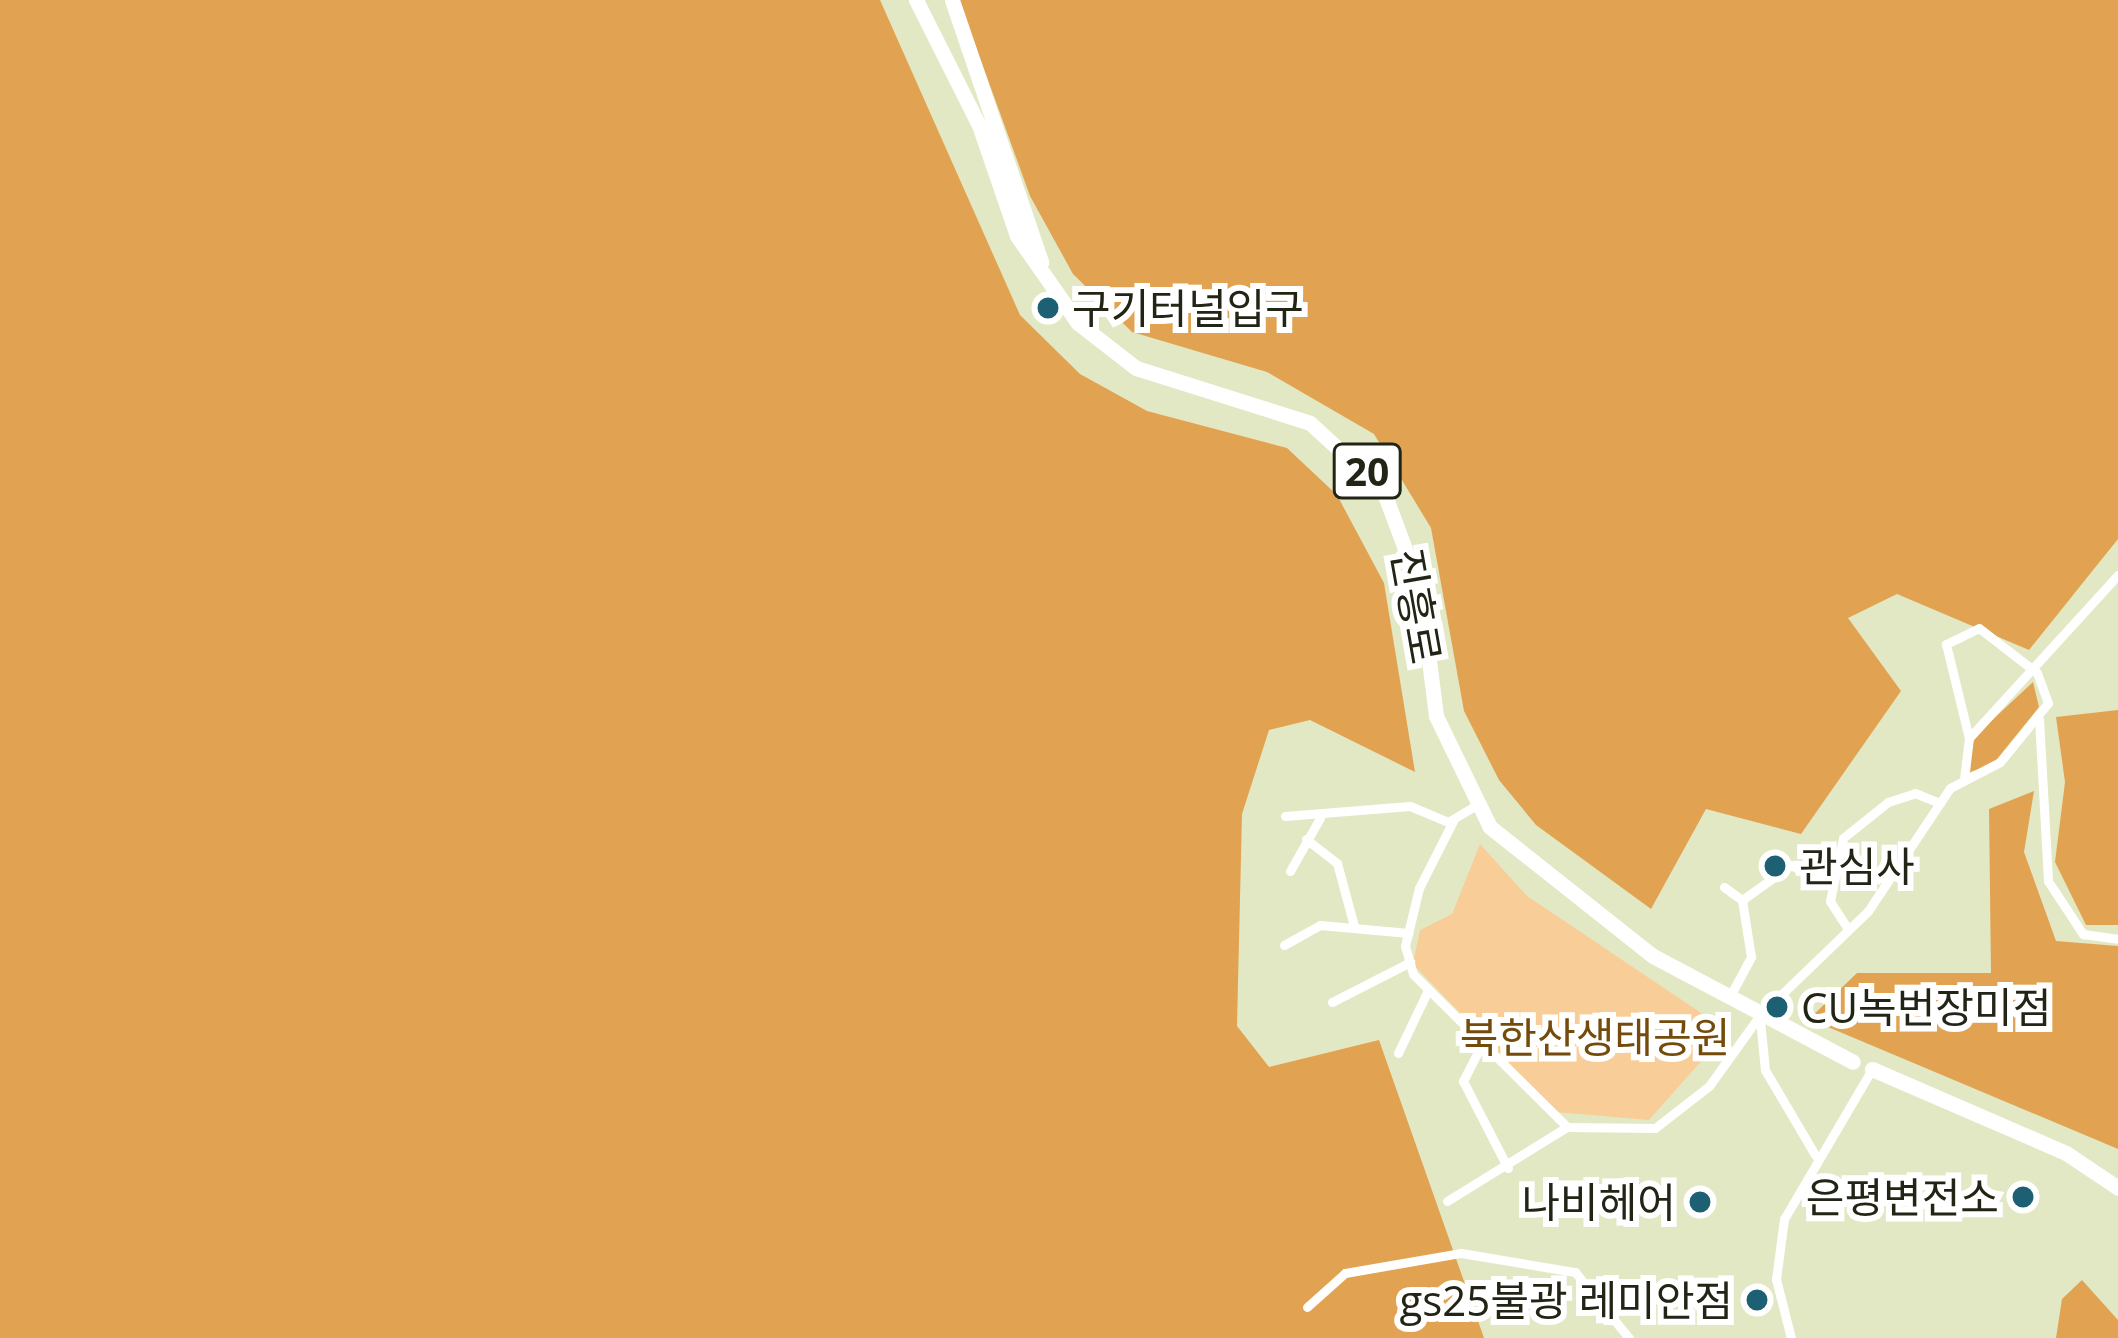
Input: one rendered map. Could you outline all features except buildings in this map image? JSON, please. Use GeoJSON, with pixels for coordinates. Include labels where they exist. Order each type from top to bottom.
{"type":"FeatureCollection","features":[{"type":"Feature","properties":{"kind":"main road","name":"진흥로"},"geometry":{"type":"LineString","coordinates":[[916,0],[1047,282],[1136,368],[1298,416],[1372,477],[1407,539],[1436,716],[1475,806],[1578,905],[1760,1016],[1853,1062]]}},
{"type":"Feature","properties":{"kind":"main road","name":"진흥로"},"geometry":{"type":"LineString","coordinates":[[952,0],[1047,282]]}},
{"type":"Feature","properties":{"kind":"main road"},"geometry":{"type":"LineString","coordinates":[[1872,1069],[2066,1154],[2118,1188]]}},
{"type":"Feature","properties":{"kind":"street"},"geometry":{"type":"LineString","coordinates":[[1970,738],[2037,673],[2118,575]]}},
{"type":"Feature","properties":{"kind":"street"},"geometry":{"type":"LineString","coordinates":[[1964,777],[1970,738],[1946,644],[1979,628],[2037,673],[2048,692],[2039,718],[2048,880],[2083,934],[2118,939]]}},
{"type":"Feature","properties":{"kind":"street"},"geometry":{"type":"LineString","coordinates":[[1447,1201],[1508,1168],[1567,1127],[1655,1128],[1709,1086],[1760,1016],[1848,929],[1940,803],[1964,777],[2000,762],[2039,718]]}},
{"type":"Feature","properties":{"kind":"street"},"geometry":{"type":"LineString","coordinates":[[1829,885],[1843,838],[1866,818],[1915,793],[1940,803]]}},
{"type":"Feature","properties":{"kind":"street"},"geometry":{"type":"LineString","coordinates":[[1285,816],[1320,818],[1410,806],[1454,819]]}},
{"type":"Feature","properties":{"kind":"street"},"geometry":{"type":"LineString","coordinates":[[1475,806],[1454,819],[1409,933],[1410,962],[1428,990],[1567,1127]]}},
{"type":"Feature","properties":{"kind":"street"},"geometry":{"type":"LineString","coordinates":[[1290,871],[1320,818]]}},
{"type":"Feature","properties":{"kind":"street"},"geometry":{"type":"LineString","coordinates":[[1306,839],[1337,863],[1354,926]]}},
{"type":"Feature","properties":{"kind":"street"},"geometry":{"type":"LineString","coordinates":[[1742,900],[1791,865],[1829,885],[1848,929]]}},
{"type":"Feature","properties":{"kind":"street"},"geometry":{"type":"LineString","coordinates":[[1724,887],[1742,900],[1751,957],[1729,998]]}},
{"type":"Feature","properties":{"kind":"street"},"geometry":{"type":"LineString","coordinates":[[1284,944],[1320,925],[1409,933]]}},
{"type":"Feature","properties":{"kind":"street"},"geometry":{"type":"LineString","coordinates":[[1332,1002],[1410,962]]}},
{"type":"Feature","properties":{"kind":"street"},"geometry":{"type":"LineString","coordinates":[[1397,1053],[1428,990]]}},
{"type":"Feature","properties":{"kind":"street"},"geometry":{"type":"LineString","coordinates":[[1760,1016],[1765,1070],[1815,1155]]}},
{"type":"Feature","properties":{"kind":"street"},"geometry":{"type":"LineString","coordinates":[[1482,1044],[1463,1081],[1508,1168]]}},
{"type":"Feature","properties":{"kind":"street"},"geometry":{"type":"LineString","coordinates":[[1791,1338],[1777,1246],[1815,1155],[1872,1069]]}},
{"type":"Feature","properties":{"kind":"street"},"geometry":{"type":"LineString","coordinates":[[1307,1307],[1345,1273],[1461,1253],[1575,1272],[1629,1338]]}},
{"type":"Feature","properties":{"kind":"green space","name":"북한산생태공원"},"geometry":{"type":"Polygon","coordinates":[[[1480,844],[1527,896],[1728,1031],[1649,1120],[1555,1112],[1413,964],[1420,930],[1452,914],[1480,844]]]}},
{"type":"Feature","properties":{"kind":"shaded area"},"geometry":{"type":"Polygon","coordinates":[[[0,0],[880,0],[1020,315],[1080,374],[1147,411],[1287,448],[1337,495],[1384,583],[1415,772],[1310,720],[1269,730],[1242,814],[1237,1026],[1269,1067],[1379,1040],[1484,1338],[0,1338],[0,0]]]}},
{"type":"Feature","properties":{"kind":"shaded area"},"geometry":{"type":"Polygon","coordinates":[[[959,0],[2118,0],[2118,539],[2029,650],[1897,594],[1848,618],[1901,691],[1801,834],[1706,809],[1651,909],[1536,825],[1499,780],[1464,711],[1431,528],[1374,434],[1267,372],[1132,332],[1073,274],[1030,196],[959,0]]]}},
{"type":"Feature","properties":{"kind":"shaded area"},"geometry":{"type":"Polygon","coordinates":[[[2033,682],[2039,707],[1993,764],[1970,772],[1972,739],[2033,682]]]}},
{"type":"Feature","properties":{"kind":"shaded area"},"geometry":{"type":"Polygon","coordinates":[[[2118,710],[2118,925],[2086,925],[2055,862],[2065,782],[2056,717],[2118,710]]]}},
{"type":"Feature","properties":{"kind":"shaded area"},"geometry":{"type":"Polygon","coordinates":[[[2034,791],[2024,852],[2056,941],[2118,946],[2118,1149],[1809,1019],[1857,973],[1991,973],[1989,809],[2034,791]]]}},
{"type":"Feature","properties":{"kind":"shaded area"},"geometry":{"type":"Polygon","coordinates":[[[2082,1280],[2118,1320],[2118,1338],[2056,1338],[2062,1299],[2082,1280]]]}},
{"type":"Feature","properties":{"kind":"place","name":"구기터널입구"},"geometry":{"type":"Point","coordinates":[1048,308]}},
{"type":"Feature","properties":{"kind":"place","name":"관심사"},"geometry":{"type":"Point","coordinates":[1775,866]}},
{"type":"Feature","properties":{"kind":"place","name":"CU녹번장미점"},"geometry":{"type":"Point","coordinates":[1777,1007]}},
{"type":"Feature","properties":{"kind":"place","name":"은평변전소"},"geometry":{"type":"Point","coordinates":[2023,1197]}},
{"type":"Feature","properties":{"kind":"place","name":"나비헤어"},"geometry":{"type":"Point","coordinates":[1700,1202]}},
{"type":"Feature","properties":{"kind":"place","name":"gs25불광 레미안점"},"geometry":{"type":"Point","coordinates":[1757,1300]}}]}
